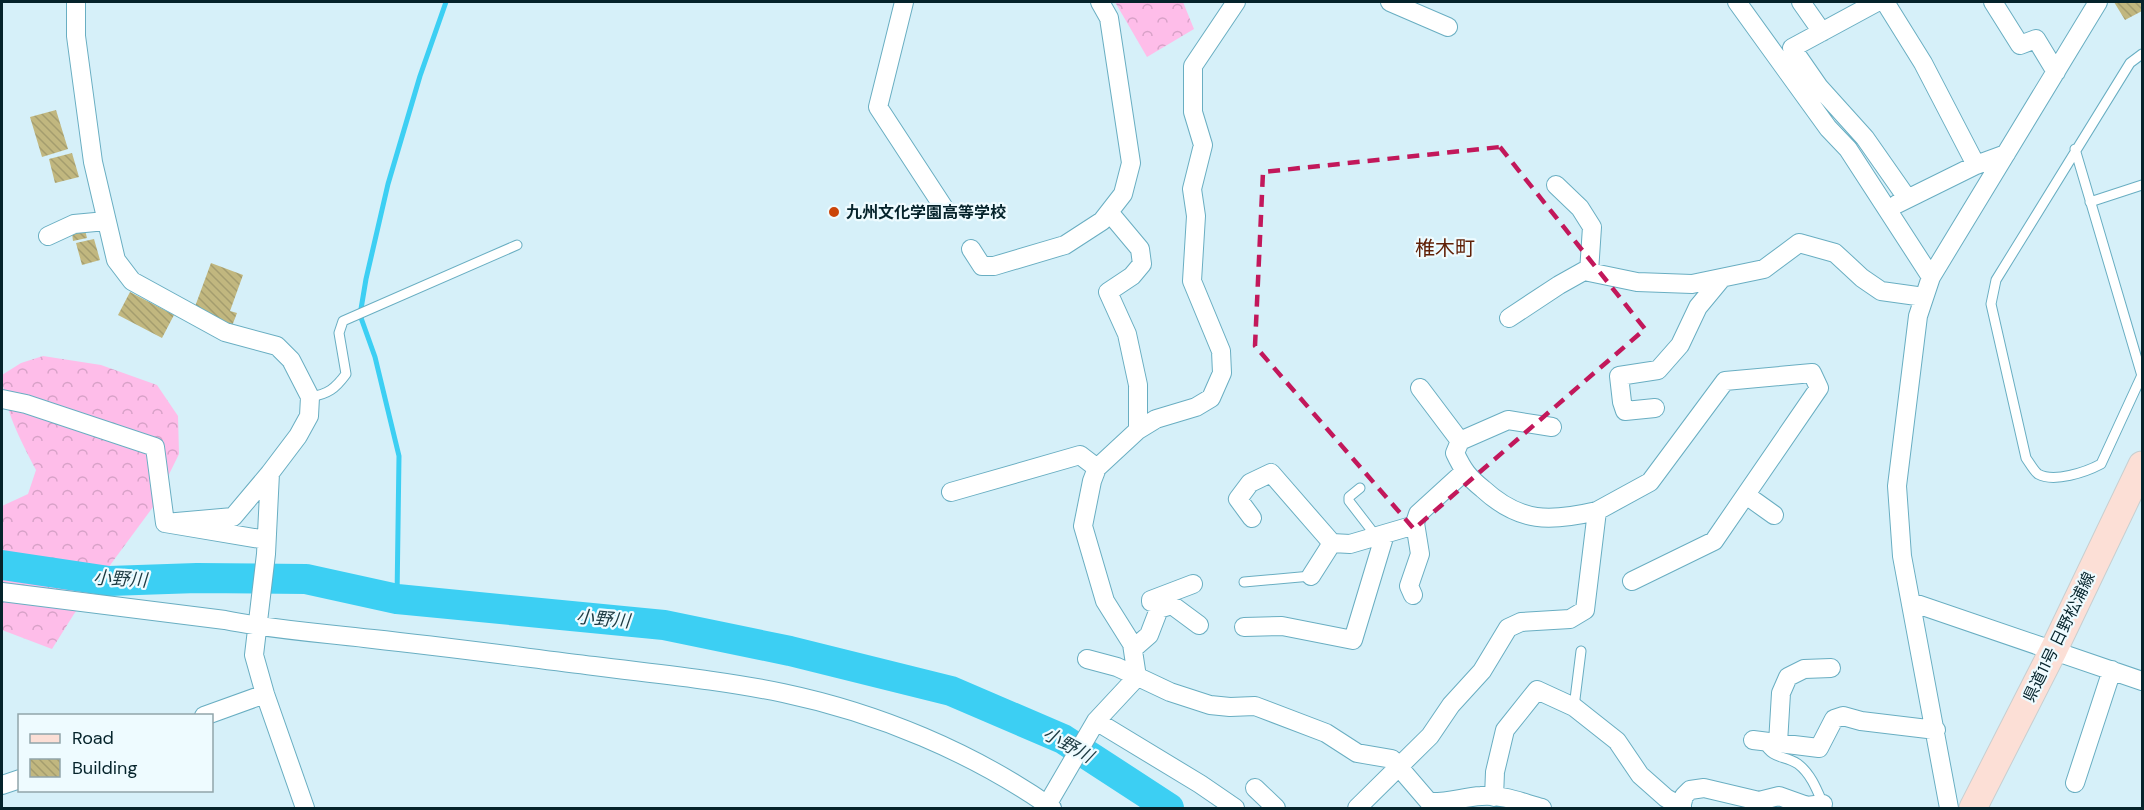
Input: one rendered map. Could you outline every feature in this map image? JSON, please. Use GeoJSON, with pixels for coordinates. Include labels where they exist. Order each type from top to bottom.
{"type":"FeatureCollection","features":[{"type":"Feature","properties":{"kind":"main road","name":"県道11号 日野松浦線"},"geometry":{"type":"LineString","coordinates":[[1973,808],[2054,649],[2142,465]]}},
{"type":"Feature","properties":{"kind":"street"},"geometry":{"type":"LineString","coordinates":[[76,2],[76,36],[93,162],[116,260],[132,281],[225,332],[277,346],[291,360],[310,398],[309,416],[303,426],[270,473],[233,517],[165,523]]}},
{"type":"Feature","properties":{"kind":"street"},"geometry":{"type":"LineString","coordinates":[[904,2],[878,106],[946,211]]}},
{"type":"Feature","properties":{"kind":"street"},"geometry":{"type":"LineString","coordinates":[[971,249],[982,266],[994,266],[1065,245],[1102,221],[1123,194],[1131,163],[1109,18],[1100,2]]}},
{"type":"Feature","properties":{"kind":"street"},"geometry":{"type":"LineString","coordinates":[[1137,677],[1131,645],[1106,601],[1083,526],[1092,481],[1097,468],[1138,430],[1156,419],[1196,407],[1211,398],[1222,373],[1221,351],[1192,281],[1196,216],[1192,189],[1203,145],[1193,112],[1193,66],[1236,2]]}},
{"type":"Feature","properties":{"kind":"street"},"geometry":{"type":"LineString","coordinates":[[1390,2],[1448,27]]}},
{"type":"Feature","properties":{"kind":"street"},"geometry":{"type":"LineString","coordinates":[[1737,2],[1827,128],[1848,148],[1931,277]]}},
{"type":"Feature","properties":{"kind":"street"},"geometry":{"type":"LineString","coordinates":[[1802,2],[1822,32]]}},
{"type":"Feature","properties":{"kind":"street"},"geometry":{"type":"LineString","coordinates":[[1877,2],[1792,48],[1819,87],[1866,138],[1906,198]]}},
{"type":"Feature","properties":{"kind":"street"},"geometry":{"type":"LineString","coordinates":[[1885,2],[1923,63],[1976,165]]}},
{"type":"Feature","properties":{"kind":"street"},"geometry":{"type":"LineString","coordinates":[[1993,2],[2020,45],[2036,39],[2056,72]]}},
{"type":"Feature","properties":{"kind":"street"},"geometry":{"type":"LineString","coordinates":[[1949,808],[1902,556],[1897,486],[1918,316],[1931,277],[2056,72],[2095,3]]}},
{"type":"Feature","properties":{"kind":"street"},"geometry":{"type":"LineString","coordinates":[[1888,210],[1906,198],[1976,165],[2006,154]]}},
{"type":"Feature","properties":{"kind":"street"},"geometry":{"type":"LineString","coordinates":[[1557,185],[1580,208],[1592,227],[1589,272]]}},
{"type":"Feature","properties":{"kind":"street"},"geometry":{"type":"LineString","coordinates":[[1109,212],[1140,249],[1142,264],[1132,276],[1108,292],[1127,334],[1138,385],[1138,430]]}},
{"type":"Feature","properties":{"kind":"street"},"geometry":{"type":"LineString","coordinates":[[48,236],[74,224],[106,221]]}},
{"type":"Feature","properties":{"kind":"street"},"geometry":{"type":"LineString","coordinates":[[1509,318],[1584,271],[1637,282],[1692,284],[1764,269],[1799,243],[1835,253],[1862,278],[1881,291],[1924,297]]}},
{"type":"Feature","properties":{"kind":"street"},"geometry":{"type":"LineString","coordinates":[[1655,408],[1625,411],[1618,368],[1658,370],[1680,345],[1698,307],[1722,278]]}},
{"type":"Feature","properties":{"kind":"street"},"geometry":{"type":"LineString","coordinates":[[1552,427],[1508,420],[1460,441],[1455,453],[1464,472],[1500,505],[1528,516],[1568,518],[1597,511],[1650,483],[1725,381],[1812,373],[1819,388],[1714,541],[1644,582]]}},
{"type":"Feature","properties":{"kind":"street"},"geometry":{"type":"LineString","coordinates":[[1420,388],[1460,441]]}},
{"type":"Feature","properties":{"kind":"street"},"geometry":{"type":"LineString","coordinates":[[2,399],[26,404],[155,447],[165,523]]}},
{"type":"Feature","properties":{"kind":"street"},"geometry":{"type":"LineString","coordinates":[[951,492],[1080,456],[1097,468]]}},
{"type":"Feature","properties":{"kind":"street"},"geometry":{"type":"LineString","coordinates":[[1413,595],[1410,586],[1420,554],[1415,525],[1418,513],[1464,472]]}},
{"type":"Feature","properties":{"kind":"street"},"geometry":{"type":"LineString","coordinates":[[270,473],[266,547],[254,655],[265,694],[305,808]]}},
{"type":"Feature","properties":{"kind":"street"},"geometry":{"type":"LineString","coordinates":[[1252,518],[1238,499],[1250,483],[1271,473],[1332,543],[1350,543],[1415,525]]}},
{"type":"Feature","properties":{"kind":"street"},"geometry":{"type":"LineString","coordinates":[[1746,495],[1774,515]]}},
{"type":"Feature","properties":{"kind":"street"},"geometry":{"type":"LineString","coordinates":[[1357,808],[1430,736],[1451,705],[1482,671],[1508,628],[1521,622],[1570,619],[1585,610],[1597,511]]}},
{"type":"Feature","properties":{"kind":"street"},"geometry":{"type":"LineString","coordinates":[[165,523],[266,547]]}},
{"type":"Feature","properties":{"kind":"street"},"geometry":{"type":"LineString","coordinates":[[1244,627],[1282,626],[1353,640],[1380,535]]}},
{"type":"Feature","properties":{"kind":"street"},"geometry":{"type":"LineString","coordinates":[[1311,576],[1332,543]]}},
{"type":"Feature","properties":{"kind":"street"},"geometry":{"type":"LineString","coordinates":[[1131,645],[1152,600],[1193,584]]}},
{"type":"Feature","properties":{"kind":"street"},"geometry":{"type":"LineString","coordinates":[[2,592],[703,679],[783,693],[875,718],[941,745],[1050,803],[1094,724],[1137,677]]}},
{"type":"Feature","properties":{"kind":"street"},"geometry":{"type":"LineString","coordinates":[[1911,602],[2054,649],[2142,681]]}},
{"type":"Feature","properties":{"kind":"street"},"geometry":{"type":"LineString","coordinates":[[1131,645],[1149,635],[1159,609],[1172,605],[1199,625]]}},
{"type":"Feature","properties":{"kind":"street"},"geometry":{"type":"LineString","coordinates":[[1088,659],[1117,667],[1170,692],[1210,705],[1255,706],[1326,733],[1357,753],[1392,759],[1429,802],[1445,803],[1482,796],[1505,797],[1542,808]]}},
{"type":"Feature","properties":{"kind":"street"},"geometry":{"type":"LineString","coordinates":[[1831,668],[1804,669],[1788,677],[1764,742],[1819,748],[1834,719],[1843,716],[1861,721],[1936,730]]}},
{"type":"Feature","properties":{"kind":"street"},"geometry":{"type":"LineString","coordinates":[[2075,783],[2112,670]]}},
{"type":"Feature","properties":{"kind":"street"},"geometry":{"type":"LineString","coordinates":[[1494,797],[1495,772],[1505,730],[1537,690],[1574,707],[1617,741],[1640,775],[1666,798],[1682,808],[1684,796],[1690,790],[1704,788],[1759,801],[1779,796],[1807,806],[1823,804]]}},
{"type":"Feature","properties":{"kind":"street"},"geometry":{"type":"LineString","coordinates":[[210,714],[265,694]]}},
{"type":"Feature","properties":{"kind":"street"},"geometry":{"type":"LineString","coordinates":[[1094,724],[1200,784],[1235,808]]}},
{"type":"Feature","properties":{"kind":"street"},"geometry":{"type":"LineString","coordinates":[[2,785],[18,780]]}},
{"type":"Feature","properties":{"kind":"street"},"geometry":{"type":"LineString","coordinates":[[1256,788],[1276,808]]}},
{"type":"Feature","properties":{"kind":"lane"},"geometry":{"type":"LineString","coordinates":[[2075,149],[2142,375],[2101,464],[2086,472],[2057,477],[2039,474],[2026,458],[1991,304],[1996,280],[2075,149],[2130,63],[2142,54]]}},
{"type":"Feature","properties":{"kind":"lane"},"geometry":{"type":"LineString","coordinates":[[2090,202],[2142,185]]}},
{"type":"Feature","properties":{"kind":"lane"},"geometry":{"type":"LineString","coordinates":[[310,398],[324,395],[338,386],[346,374],[339,333],[343,321],[517,245]]}},
{"type":"Feature","properties":{"kind":"lane"},"geometry":{"type":"LineString","coordinates":[[1360,489],[1349,497],[1349,501],[1380,535]]}},
{"type":"Feature","properties":{"kind":"lane"},"geometry":{"type":"LineString","coordinates":[[1244,582],[1311,576]]}},
{"type":"Feature","properties":{"kind":"lane"},"geometry":{"type":"LineString","coordinates":[[1574,707],[1581,651]]}},
{"type":"Feature","properties":{"kind":"lane"},"geometry":{"type":"LineString","coordinates":[[1764,742],[1770,753],[1798,764],[1814,783],[1823,804]]}},
{"type":"Feature","properties":{"kind":"highlighted area"},"geometry":{"type":"Polygon","coordinates":[[[1500,147],[1645,329],[1414,529],[1255,346],[1263,172],[1500,147]]]}},
{"type":"Feature","properties":{"kind":"green space"},"geometry":{"type":"Polygon","coordinates":[[[1115,2],[1183,2],[1194,29],[1147,57],[1115,2]]]}},
{"type":"Feature","properties":{"kind":"green space"},"geometry":{"type":"Polygon","coordinates":[[[43,356],[101,365],[157,385],[178,416],[179,454],[153,507],[74,614],[52,649],[2,630],[2,506],[28,494],[36,470],[9,412],[2,375],[21,363],[43,356]]]}},
{"type":"Feature","properties":{"kind":"building"},"geometry":{"type":"Polygon","coordinates":[[[2114,2],[2142,2],[2142,11],[2125,20],[2114,2]]]}},
{"type":"Feature","properties":{"kind":"building"},"geometry":{"type":"Polygon","coordinates":[[[56,110],[68,149],[42,157],[30,117],[56,110]]]}},
{"type":"Feature","properties":{"kind":"building"},"geometry":{"type":"Polygon","coordinates":[[[72,153],[79,177],[55,183],[49,159],[72,153]]]}},
{"type":"Feature","properties":{"kind":"building"},"geometry":{"type":"Polygon","coordinates":[[[85,230],[87,238],[73,241],[72,233],[85,230]]]}},
{"type":"Feature","properties":{"kind":"building"},"geometry":{"type":"Polygon","coordinates":[[[94,239],[100,260],[82,265],[76,243],[94,239]]]}},
{"type":"Feature","properties":{"kind":"building"},"geometry":{"type":"Polygon","coordinates":[[[211,263],[243,275],[230,311],[237,313],[232,326],[193,312],[211,263]]]}},
{"type":"Feature","properties":{"kind":"building"},"geometry":{"type":"Polygon","coordinates":[[[130,292],[174,315],[162,338],[118,315],[130,292]]]}},
{"type":"Feature","properties":{"kind":"waterway"},"geometry":{"type":"LineString","coordinates":[[397,599],[399,456],[375,357],[360,315],[388,184],[420,76],[446,2]]}},
{"type":"Feature","properties":{"kind":"waterway","name":"小野川"},"geometry":{"type":"LineString","coordinates":[[2,565],[109,581],[197,578],[306,579],[397,599],[664,625],[790,651],[951,691],[1063,739],[1169,808]]}},
{"type":"Feature","properties":{"kind":"place","name":"九州文化学園高等学校"},"geometry":{"type":"Point","coordinates":[834,212]}},
{"type":"Feature","properties":{"kind":"district","name":"椎木町"},"geometry":{"type":"Point","coordinates":[1445,248]}}]}
